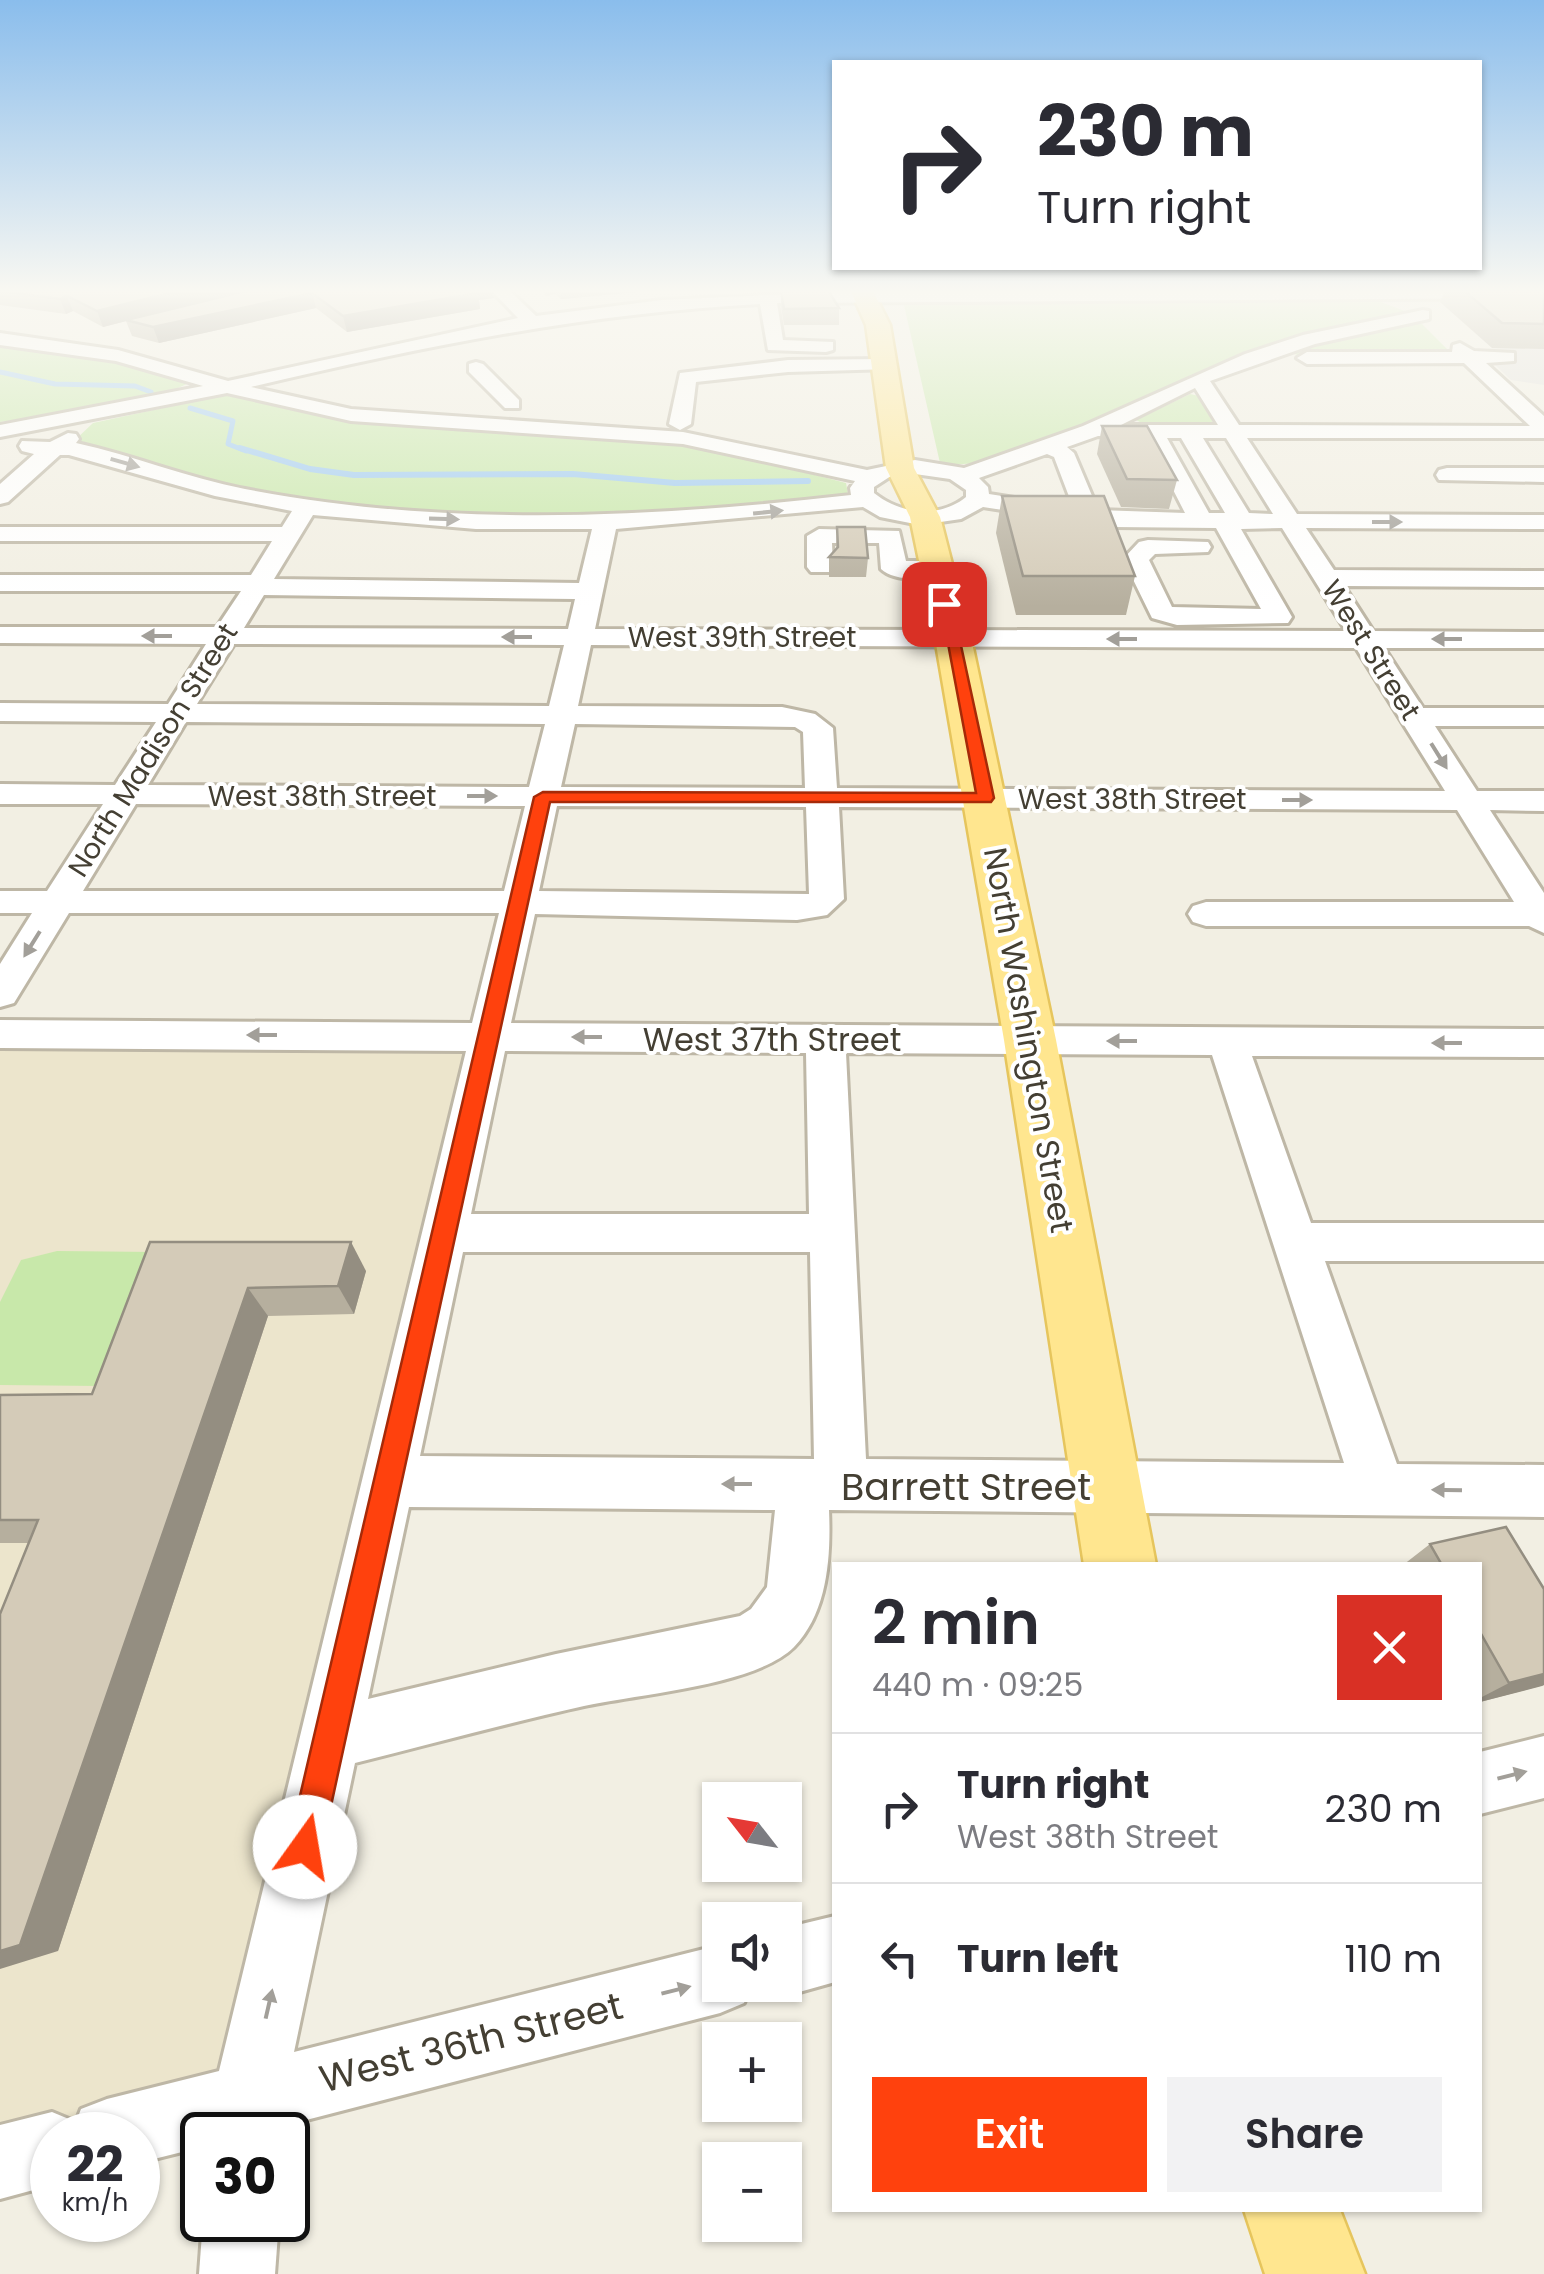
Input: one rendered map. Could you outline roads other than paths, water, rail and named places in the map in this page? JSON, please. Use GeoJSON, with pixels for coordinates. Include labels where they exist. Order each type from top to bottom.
{"type":"FeatureCollection","features":[{"type":"Feature","properties":{"kind":"main road","name":"North Washington Street"},"geometry":{"type":"LineString","coordinates":[[889,395],[900,468],[928,492]]}},
{"type":"Feature","properties":{"kind":"main road","name":"North Washington Street"},"geometry":{"type":"LineString","coordinates":[[928,435],[928,492],[936,569],[985,798],[1030,1040],[1120,1562]]}},
{"type":"Feature","properties":{"kind":"main road"},"geometry":{"type":"LineString","coordinates":[[1293,2212],[1315,2274]]}},
{"type":"Feature","properties":{"kind":"street"},"geometry":{"type":"LineString","coordinates":[[15,447],[90,416],[185,395]]}},
{"type":"Feature","properties":{"kind":"street"},"geometry":{"type":"LineString","coordinates":[[262,395],[312,408],[369,416],[576,432],[681,431]]}},
{"type":"Feature","properties":{"kind":"street"},"geometry":{"type":"LineString","coordinates":[[312,408],[344,395]]}},
{"type":"Feature","properties":{"kind":"street"},"geometry":{"type":"LineString","coordinates":[[514,395],[570,414],[576,419],[576,432]]}},
{"type":"Feature","properties":{"kind":"street"},"geometry":{"type":"LineString","coordinates":[[681,431],[685,395]]}},
{"type":"Feature","properties":{"kind":"street"},"geometry":{"type":"LineString","coordinates":[[619,418],[681,431],[868,489],[890,512],[963,476],[1091,431],[1166,395]]}},
{"type":"Feature","properties":{"kind":"street","name":"West Street"},"geometry":{"type":"LineString","coordinates":[[1209,395],[1540,912]]}},
{"type":"Feature","properties":{"kind":"street"},"geometry":{"type":"LineString","coordinates":[[1509,395],[1544,429]]}},
{"type":"Feature","properties":{"kind":"street"},"geometry":{"type":"LineString","coordinates":[[58,449],[90,416]]}},
{"type":"Feature","properties":{"kind":"street"},"geometry":{"type":"LineString","coordinates":[[1091,431],[1544,429]]}},
{"type":"Feature","properties":{"kind":"street"},"geometry":{"type":"LineString","coordinates":[[1152,431],[1180,477],[1227,528],[1278,617],[1177,617],[1160,612],[1136,559],[1148,547],[1227,528],[1290,522],[1544,522]]}},
{"type":"Feature","properties":{"kind":"street"},"geometry":{"type":"LineString","coordinates":[[1188,431],[1214,478],[1227,528]]}},
{"type":"Feature","properties":{"kind":"street"},"geometry":{"type":"LineString","coordinates":[[1049,446],[1063,454],[1088,518]]}},
{"type":"Feature","properties":{"kind":"street"},"geometry":{"type":"LineString","coordinates":[[15,447],[78,449],[246,496],[422,519],[605,524],[868,489],[900,468],[960,512],[978,499],[1088,518],[1227,528]]}},
{"type":"Feature","properties":{"kind":"street"},"geometry":{"type":"LineString","coordinates":[[0,497],[15,447]]}},
{"type":"Feature","properties":{"kind":"street"},"geometry":{"type":"LineString","coordinates":[[1447,475],[1544,475]]}},
{"type":"Feature","properties":{"kind":"street"},"geometry":{"type":"LineString","coordinates":[[963,476],[977,487],[978,499]]}},
{"type":"Feature","properties":{"kind":"street"},"geometry":{"type":"LineString","coordinates":[[1180,477],[1214,478]]}},
{"type":"Feature","properties":{"kind":"street","name":"North Madison Street"},"geometry":{"type":"LineString","coordinates":[[0,994],[307,506]]}},
{"type":"Feature","properties":{"kind":"street"},"geometry":{"type":"LineString","coordinates":[[1135,521],[1148,547]]}},
{"type":"Feature","properties":{"kind":"street"},"geometry":{"type":"LineString","coordinates":[[248,2112],[605,524]]}},
{"type":"Feature","properties":{"kind":"street"},"geometry":{"type":"LineString","coordinates":[[0,534],[289,534]]}},
{"type":"Feature","properties":{"kind":"street"},"geometry":{"type":"LineString","coordinates":[[820,567],[819,536],[890,536],[894,569],[936,569]]}},
{"type":"Feature","properties":{"kind":"street"},"geometry":{"type":"LineString","coordinates":[[1325,578],[1544,579]]}},
{"type":"Feature","properties":{"kind":"street"},"geometry":{"type":"LineString","coordinates":[[0,583],[590,591]]}},
{"type":"Feature","properties":{"kind":"street","name":"West 39th Street"},"geometry":{"type":"LineString","coordinates":[[0,635],[1544,640]]}},
{"type":"Feature","properties":{"kind":"street"},"geometry":{"type":"LineString","coordinates":[[0,712],[782,716],[804,720],[818,728],[827,889],[826,899],[814,908],[519,902],[0,902]]}},
{"type":"Feature","properties":{"kind":"street"},"geometry":{"type":"LineString","coordinates":[[1414,717],[1544,717]]}},
{"type":"Feature","properties":{"kind":"street","name":"West 38th Street"},"geometry":{"type":"LineString","coordinates":[[0,794],[1544,801]]}},
{"type":"Feature","properties":{"kind":"street"},"geometry":{"type":"LineString","coordinates":[[1206,914],[1540,912]]}},
{"type":"Feature","properties":{"kind":"street","name":"West 37th Street"},"geometry":{"type":"LineString","coordinates":[[0,1034],[1544,1043]]}},
{"type":"Feature","properties":{"kind":"street"},"geometry":{"type":"LineString","coordinates":[[330,1739],[584,1677],[745,1643],[770,1631],[786,1612],[821,1484],[832,1233],[826,1039]]}},
{"type":"Feature","properties":{"kind":"street"},"geometry":{"type":"LineString","coordinates":[[1227,1041],[1380,1490]]}},
{"type":"Feature","properties":{"kind":"street"},"geometry":{"type":"LineString","coordinates":[[444,1232],[832,1233]]}},
{"type":"Feature","properties":{"kind":"street"},"geometry":{"type":"LineString","coordinates":[[1295,1242],[1544,1242]]}},
{"type":"Feature","properties":{"kind":"street","name":"Barrett Street"},"geometry":{"type":"LineString","coordinates":[[388,1481],[1544,1491]]}},
{"type":"Feature","properties":{"kind":"street"},"geometry":{"type":"LineString","coordinates":[[1482,1783],[1544,1767]]}},
{"type":"Feature","properties":{"kind":"street"},"geometry":{"type":"LineString","coordinates":[[802,1958],[832,1951]]}},
{"type":"Feature","properties":{"kind":"street","name":"West 36th Street"},"geometry":{"type":"LineString","coordinates":[[264,2112],[702,1984]]}},
{"type":"Feature","properties":{"kind":"street"},"geometry":{"type":"LineString","coordinates":[[0,2162],[30,2154]]}},
{"type":"Feature","properties":{"kind":"street"},"geometry":{"type":"LineString","coordinates":[[238,2274],[239,2242]]}},
{"type":"Feature","properties":{"kind":"waterway"},"geometry":{"type":"LineString","coordinates":[[190,408],[233,421],[228,444],[246,451]]}},
{"type":"Feature","properties":{"kind":"waterway"},"geometry":{"type":"LineString","coordinates":[[240,448],[310,469],[354,475],[573,474],[675,483],[808,481]]}}]}
